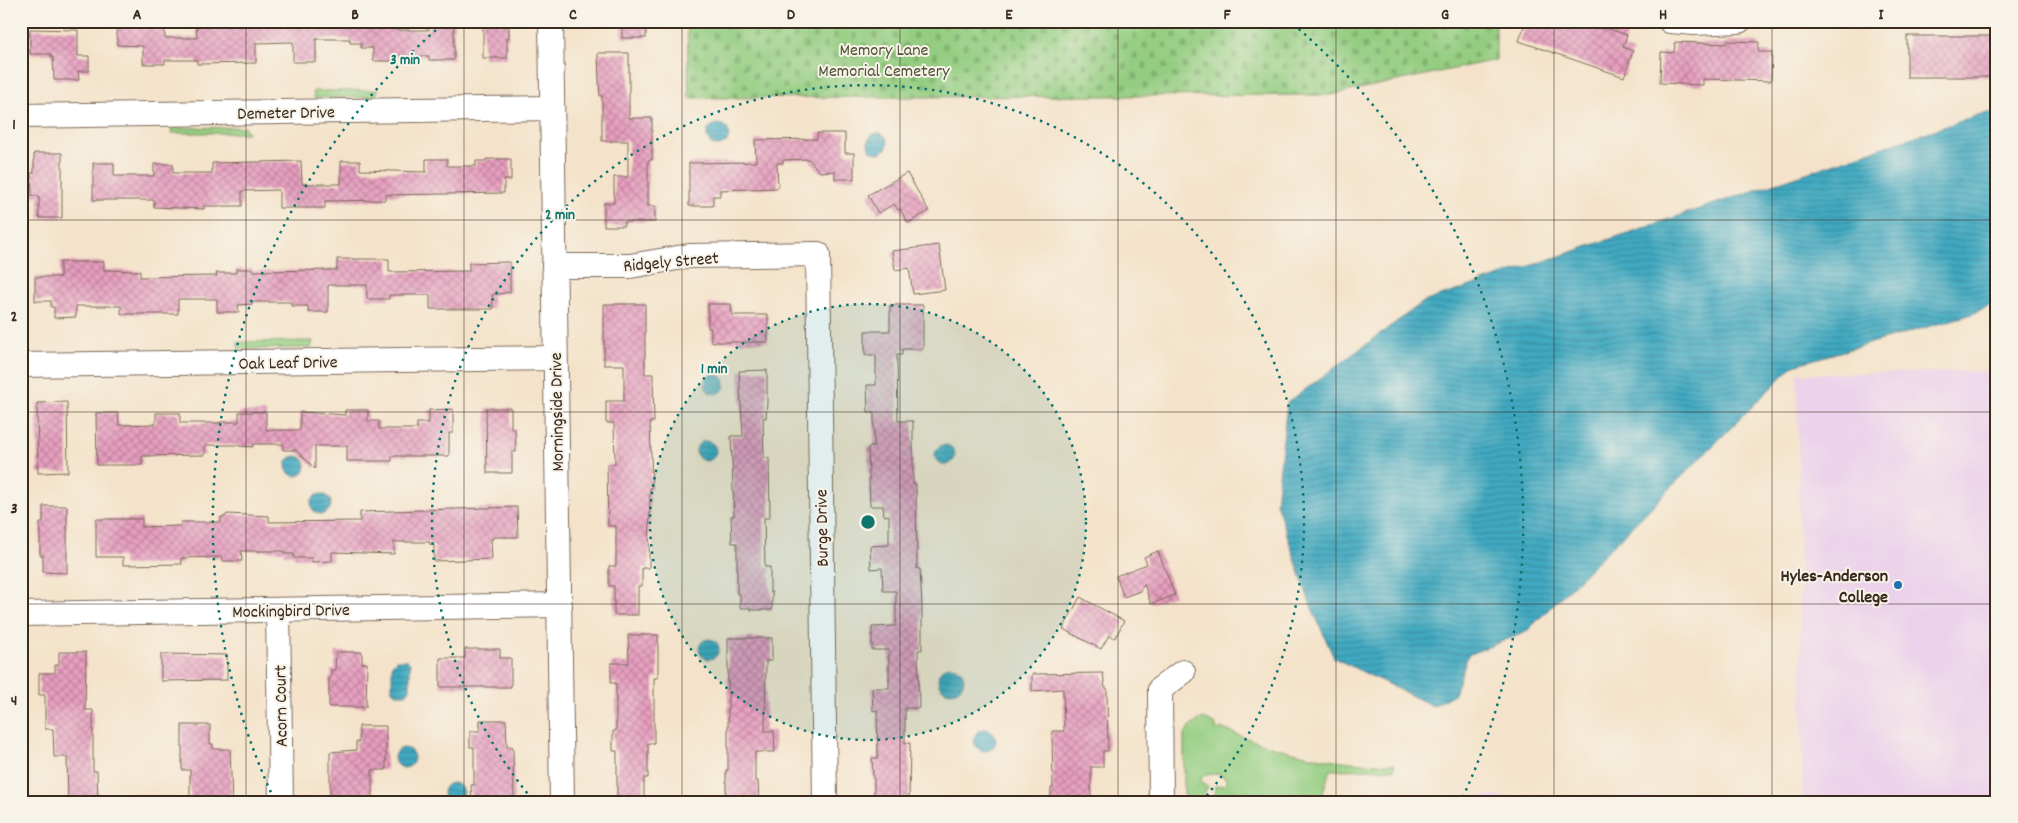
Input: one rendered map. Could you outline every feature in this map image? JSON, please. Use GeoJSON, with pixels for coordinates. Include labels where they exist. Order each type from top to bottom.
{"type":"FeatureCollection","features":[{"type":"Feature","properties":{"kind":"street","name":"Morningside Drive"},"geometry":{"type":"LineString","coordinates":[[551,21],[562,802]]}},
{"type":"Feature","properties":{"kind":"street"},"geometry":{"type":"LineString","coordinates":[[1670,21],[1694,23],[1739,21]]}},
{"type":"Feature","properties":{"kind":"street","name":"Demeter Drive"},"geometry":{"type":"LineString","coordinates":[[21,116],[552,108]]}},
{"type":"Feature","properties":{"kind":"street","name":"Ridgely Street"},"geometry":{"type":"LineString","coordinates":[[554,266],[630,266],[689,256],[818,254]]}},
{"type":"Feature","properties":{"kind":"street","name":"Burge Drive"},"geometry":{"type":"LineString","coordinates":[[818,254],[825,802]]}},
{"type":"Feature","properties":{"kind":"street","name":"Oak Leaf Drive"},"geometry":{"type":"LineString","coordinates":[[21,365],[555,358]]}},
{"type":"Feature","properties":{"kind":"street","name":"Mockingbird Drive"},"geometry":{"type":"LineString","coordinates":[[21,614],[560,605]]}},
{"type":"Feature","properties":{"kind":"street","name":"Acorn Court"},"geometry":{"type":"LineString","coordinates":[[278,610],[281,802]]}},
{"type":"Feature","properties":{"kind":"street"},"geometry":{"type":"LineString","coordinates":[[1161,802],[1160,689],[1183,672]]}},
{"type":"Feature","properties":{"kind":"shaded area","name":"Hyles-Anderson College"},"geometry":{"type":"Polygon","coordinates":[[[1997,371],[1997,802],[1456,802],[1456,796],[1803,798],[1797,374],[1997,371]]]}},
{"type":"Feature","properties":{"kind":"green space","name":"Memory Lane Memorial Cemetery"},"geometry":{"type":"Polygon","coordinates":[[[687,21],[1496,21],[1496,60],[1331,95],[689,98],[687,21]]]}},
{"type":"Feature","properties":{"kind":"green space"},"geometry":{"type":"Polygon","coordinates":[[[378,90],[376,97],[314,98],[313,91],[378,90]]]}},
{"type":"Feature","properties":{"kind":"green space"},"geometry":{"type":"Polygon","coordinates":[[[245,127],[248,133],[171,133],[172,128],[245,127]]]}},
{"type":"Feature","properties":{"kind":"green space"},"geometry":{"type":"Polygon","coordinates":[[[313,341],[311,348],[239,349],[237,342],[313,341]]]}},
{"type":"Feature","properties":{"kind":"green space"},"geometry":{"type":"Polygon","coordinates":[[[1203,718],[1216,725],[1216,730],[1221,728],[1285,750],[1350,762],[1395,764],[1394,769],[1330,770],[1320,802],[1301,798],[1292,802],[1258,802],[1257,798],[1215,800],[1215,786],[1224,785],[1227,781],[1224,776],[1218,774],[1204,775],[1201,779],[1202,783],[1208,786],[1200,802],[1184,802],[1184,735],[1189,727],[1203,718]]]}},
{"type":"Feature","properties":{"kind":"water"},"geometry":{"type":"Polygon","coordinates":[[[1984,113],[1997,113],[1997,301],[1973,314],[1794,365],[1526,632],[1468,655],[1454,694],[1433,706],[1334,658],[1311,606],[1276,503],[1287,403],[1423,302],[1984,113]]]}},
{"type":"Feature","properties":{"kind":"water"},"geometry":{"type":"Polygon","coordinates":[[[718,124],[726,127],[729,135],[726,143],[718,146],[710,143],[707,135],[710,127],[718,124]]]}},
{"type":"Feature","properties":{"kind":"water"},"geometry":{"type":"Polygon","coordinates":[[[878,133],[885,136],[888,143],[885,150],[878,153],[871,150],[868,143],[871,136],[878,133]]]}},
{"type":"Feature","properties":{"kind":"water"},"geometry":{"type":"Polygon","coordinates":[[[711,374],[719,374],[725,380],[725,388],[719,394],[711,394],[705,388],[705,380],[711,374]]]}},
{"type":"Feature","properties":{"kind":"water"},"geometry":{"type":"Polygon","coordinates":[[[702,441],[710,441],[716,447],[716,455],[710,461],[702,461],[696,455],[696,447],[702,441]]]}},
{"type":"Feature","properties":{"kind":"water"},"geometry":{"type":"Polygon","coordinates":[[[945,445],[952,448],[955,455],[952,462],[945,465],[938,462],[935,455],[938,448],[945,445]]]}},
{"type":"Feature","properties":{"kind":"water"},"geometry":{"type":"Polygon","coordinates":[[[292,456],[300,456],[306,462],[306,470],[300,476],[292,476],[286,470],[286,462],[292,456]]]}},
{"type":"Feature","properties":{"kind":"water"},"geometry":{"type":"Polygon","coordinates":[[[317,494],[325,494],[331,500],[331,508],[325,514],[317,514],[311,508],[311,500],[317,494]]]}},
{"type":"Feature","properties":{"kind":"water"},"geometry":{"type":"Polygon","coordinates":[[[709,639],[716,642],[719,649],[716,656],[709,659],[702,656],[699,649],[702,642],[709,639]]]}},
{"type":"Feature","properties":{"kind":"water"},"geometry":{"type":"Polygon","coordinates":[[[396,660],[407,660],[410,664],[410,689],[406,694],[397,694],[392,690],[392,664],[396,660]]]}},
{"type":"Feature","properties":{"kind":"water"},"geometry":{"type":"Polygon","coordinates":[[[951,666],[960,670],[964,679],[960,688],[951,692],[942,688],[938,679],[942,670],[951,666]]]}},
{"type":"Feature","properties":{"kind":"water"},"geometry":{"type":"Polygon","coordinates":[[[985,729],[993,732],[996,740],[993,748],[985,751],[977,748],[974,740],[977,732],[985,729]]]}},
{"type":"Feature","properties":{"kind":"water"},"geometry":{"type":"Polygon","coordinates":[[[400,748],[408,748],[414,754],[414,762],[408,768],[400,768],[394,762],[394,754],[400,748]]]}},
{"type":"Feature","properties":{"kind":"water"},"geometry":{"type":"Polygon","coordinates":[[[453,783],[460,786],[463,793],[460,800],[453,803],[446,800],[443,793],[446,786],[453,783]]]}},
{"type":"Feature","properties":{"kind":"building"},"geometry":{"type":"Polygon","coordinates":[[[117,21],[164,21],[165,38],[197,38],[196,21],[395,21],[395,30],[429,30],[429,21],[454,21],[454,60],[429,60],[429,56],[396,56],[396,61],[373,61],[373,48],[361,48],[361,43],[350,43],[350,39],[316,39],[316,62],[293,62],[293,42],[256,43],[256,63],[197,64],[197,60],[165,60],[165,64],[143,64],[143,46],[117,45],[117,21]]]}},
{"type":"Feature","properties":{"kind":"building"},"geometry":{"type":"Polygon","coordinates":[[[483,21],[509,21],[507,58],[483,58],[483,21]]]}},
{"type":"Feature","properties":{"kind":"building"},"geometry":{"type":"Polygon","coordinates":[[[622,21],[646,21],[646,38],[622,38],[622,21]]]}},
{"type":"Feature","properties":{"kind":"building"},"geometry":{"type":"Polygon","coordinates":[[[1526,21],[1585,21],[1627,35],[1623,47],[1633,51],[1624,77],[1519,41],[1526,21]]]}},
{"type":"Feature","properties":{"kind":"building"},"geometry":{"type":"Polygon","coordinates":[[[30,29],[78,30],[78,56],[89,56],[89,71],[78,71],[79,80],[54,80],[53,57],[51,57],[51,54],[30,54],[30,29]]]}},
{"type":"Feature","properties":{"kind":"building"},"geometry":{"type":"Polygon","coordinates":[[[1907,36],[1997,36],[1997,77],[1907,77],[1907,36]]]}},
{"type":"Feature","properties":{"kind":"building"},"geometry":{"type":"Polygon","coordinates":[[[1727,41],[1759,42],[1758,52],[1772,52],[1771,81],[1703,79],[1703,85],[1660,83],[1661,52],[1674,53],[1675,42],[1727,44],[1727,41]]]}},
{"type":"Feature","properties":{"kind":"building"},"geometry":{"type":"Polygon","coordinates":[[[598,53],[629,53],[629,118],[652,118],[652,160],[648,160],[648,206],[655,206],[655,222],[624,222],[624,226],[604,226],[604,203],[614,203],[614,177],[628,177],[628,141],[602,141],[602,96],[600,96],[598,53]]]}},
{"type":"Feature","properties":{"kind":"building"},"geometry":{"type":"Polygon","coordinates":[[[817,133],[845,133],[845,153],[854,153],[854,179],[835,179],[835,171],[820,172],[809,159],[783,160],[783,163],[777,163],[778,188],[720,190],[720,196],[713,196],[713,206],[689,206],[689,163],[756,162],[755,140],[817,139],[817,133]]]}},
{"type":"Feature","properties":{"kind":"building"},"geometry":{"type":"Polygon","coordinates":[[[34,153],[62,153],[62,218],[39,218],[39,196],[32,196],[31,173],[34,173],[34,153]]]}},
{"type":"Feature","properties":{"kind":"building"},"geometry":{"type":"Polygon","coordinates":[[[426,159],[447,159],[447,166],[476,166],[476,161],[486,161],[486,159],[511,159],[511,180],[504,180],[504,193],[385,195],[385,200],[325,201],[325,208],[279,208],[279,190],[242,191],[242,206],[204,206],[204,209],[154,207],[154,200],[93,200],[93,163],[114,163],[114,176],[154,176],[154,164],[173,164],[173,173],[212,173],[212,163],[301,161],[302,184],[341,184],[341,161],[360,161],[360,170],[426,172],[426,159]]]}},
{"type":"Feature","properties":{"kind":"building"},"geometry":{"type":"Polygon","coordinates":[[[907,173],[929,211],[908,223],[900,209],[898,210],[894,204],[878,213],[868,195],[907,173]]]}},
{"type":"Feature","properties":{"kind":"building"},"geometry":{"type":"Polygon","coordinates":[[[939,245],[945,290],[913,294],[909,268],[895,270],[892,251],[939,245]]]}},
{"type":"Feature","properties":{"kind":"building"},"geometry":{"type":"Polygon","coordinates":[[[337,259],[389,259],[389,272],[469,271],[469,263],[510,262],[510,292],[492,295],[493,309],[430,309],[430,295],[389,295],[389,299],[367,299],[367,285],[328,285],[328,312],[308,312],[308,306],[291,306],[291,302],[253,302],[253,304],[238,305],[239,312],[217,312],[217,299],[178,299],[178,314],[121,314],[121,306],[76,306],[76,317],[54,318],[54,307],[51,307],[51,301],[35,301],[35,277],[60,277],[60,262],[104,262],[104,270],[140,271],[140,277],[217,276],[216,273],[236,273],[236,269],[253,269],[253,271],[337,270],[337,259]]]}},
{"type":"Feature","properties":{"kind":"building"},"geometry":{"type":"Polygon","coordinates":[[[604,304],[645,304],[645,374],[653,374],[654,422],[650,422],[652,488],[650,488],[649,568],[642,568],[642,586],[638,586],[638,615],[614,615],[614,586],[609,586],[609,566],[616,566],[616,526],[608,526],[607,465],[615,464],[614,423],[606,423],[606,401],[624,401],[624,365],[604,365],[604,304]]]}},
{"type":"Feature","properties":{"kind":"building"},"geometry":{"type":"Polygon","coordinates":[[[708,304],[731,304],[732,315],[768,315],[768,342],[711,342],[711,328],[708,328],[708,304]]]}},
{"type":"Feature","properties":{"kind":"building"},"geometry":{"type":"Polygon","coordinates":[[[890,305],[923,305],[923,349],[902,349],[902,355],[897,355],[898,421],[913,421],[913,484],[916,484],[917,569],[920,569],[922,606],[922,650],[918,650],[919,708],[905,708],[905,743],[910,743],[909,802],[874,802],[872,758],[878,758],[877,710],[873,711],[872,688],[889,688],[889,650],[872,650],[872,627],[896,626],[896,591],[883,591],[882,568],[871,569],[870,546],[889,545],[889,515],[884,516],[883,506],[870,506],[868,447],[874,447],[874,412],[868,412],[867,385],[876,385],[876,355],[865,355],[865,331],[890,331],[890,305]]]}},
{"type":"Feature","properties":{"kind":"building"},"geometry":{"type":"Polygon","coordinates":[[[767,370],[766,418],[763,418],[764,458],[769,458],[770,518],[764,518],[765,567],[770,567],[772,610],[750,610],[750,608],[740,608],[740,594],[737,594],[737,543],[732,543],[731,516],[734,516],[731,436],[743,436],[739,371],[767,370]]]}},
{"type":"Feature","properties":{"kind":"building"},"geometry":{"type":"Polygon","coordinates":[[[67,402],[68,472],[38,473],[37,403],[67,402]]]}},
{"type":"Feature","properties":{"kind":"building"},"geometry":{"type":"Polygon","coordinates":[[[486,408],[511,408],[511,429],[515,429],[516,452],[512,452],[512,473],[487,473],[486,408]]]}},
{"type":"Feature","properties":{"kind":"building"},"geometry":{"type":"Polygon","coordinates":[[[453,409],[453,433],[449,433],[449,456],[392,456],[392,461],[347,461],[347,446],[315,446],[315,469],[296,450],[283,450],[283,444],[253,444],[253,447],[205,445],[205,455],[142,456],[142,465],[97,465],[96,413],[118,413],[119,425],[156,424],[156,413],[180,413],[180,423],[220,423],[239,422],[239,412],[266,412],[266,430],[300,430],[300,412],[345,415],[345,410],[368,410],[368,421],[379,421],[379,429],[417,429],[417,423],[429,423],[429,410],[453,409]]]}},
{"type":"Feature","properties":{"kind":"building"},"geometry":{"type":"Polygon","coordinates":[[[43,506],[67,506],[67,573],[43,572],[43,555],[40,555],[40,523],[43,523],[43,506]]]}},
{"type":"Feature","properties":{"kind":"building"},"geometry":{"type":"Polygon","coordinates":[[[517,507],[518,537],[493,537],[491,539],[492,559],[434,561],[434,545],[430,545],[430,542],[394,542],[394,554],[332,552],[332,561],[312,562],[312,558],[294,558],[294,554],[284,554],[284,551],[241,551],[242,561],[222,561],[221,557],[181,558],[182,564],[123,565],[123,557],[96,557],[96,519],[142,519],[142,527],[181,526],[181,522],[221,522],[221,517],[225,517],[227,514],[269,516],[269,522],[360,521],[360,512],[517,507]]]}},
{"type":"Feature","properties":{"kind":"building"},"geometry":{"type":"Polygon","coordinates":[[[1158,551],[1175,595],[1151,604],[1144,584],[1140,591],[1124,597],[1116,576],[1147,564],[1144,557],[1158,551]]]}},
{"type":"Feature","properties":{"kind":"building"},"geometry":{"type":"Polygon","coordinates":[[[1080,597],[1124,621],[1115,638],[1109,635],[1101,649],[1063,629],[1080,597]]]}},
{"type":"Feature","properties":{"kind":"building"},"geometry":{"type":"Polygon","coordinates":[[[628,635],[658,635],[658,678],[654,678],[654,743],[648,743],[648,778],[644,778],[644,802],[617,802],[617,751],[613,751],[613,731],[616,731],[616,683],[611,683],[611,663],[629,663],[628,635]]]}},
{"type":"Feature","properties":{"kind":"building"},"geometry":{"type":"Polygon","coordinates":[[[728,638],[772,638],[772,661],[766,661],[765,731],[774,731],[775,752],[755,752],[755,781],[758,781],[759,802],[726,802],[726,770],[728,770],[728,638]]]}},
{"type":"Feature","properties":{"kind":"building"},"geometry":{"type":"Polygon","coordinates":[[[465,649],[500,649],[500,658],[511,658],[511,687],[440,687],[440,658],[465,658],[465,649]]]}},
{"type":"Feature","properties":{"kind":"building"},"geometry":{"type":"Polygon","coordinates":[[[59,652],[86,652],[85,710],[93,710],[93,771],[97,771],[98,802],[68,802],[67,757],[54,757],[53,729],[45,729],[45,695],[39,695],[39,673],[55,673],[55,665],[59,665],[59,652]]]}},
{"type":"Feature","properties":{"kind":"building"},"geometry":{"type":"Polygon","coordinates":[[[336,652],[362,652],[362,663],[367,663],[366,707],[329,707],[329,678],[331,678],[331,670],[335,670],[336,652]]]}},
{"type":"Feature","properties":{"kind":"building"},"geometry":{"type":"Polygon","coordinates":[[[161,654],[227,655],[227,680],[161,681],[161,654]]]}},
{"type":"Feature","properties":{"kind":"building"},"geometry":{"type":"Polygon","coordinates":[[[1103,673],[1105,688],[1107,688],[1108,751],[1103,751],[1103,767],[1091,767],[1091,802],[1051,802],[1051,788],[1053,788],[1052,731],[1064,731],[1063,689],[1032,691],[1032,674],[1103,673]]]}},
{"type":"Feature","properties":{"kind":"building"},"geometry":{"type":"Polygon","coordinates":[[[480,720],[506,720],[507,747],[513,747],[514,801],[472,802],[471,785],[474,785],[474,747],[470,747],[470,731],[480,731],[480,720]]]}},
{"type":"Feature","properties":{"kind":"building"},"geometry":{"type":"Polygon","coordinates":[[[182,725],[210,725],[210,744],[213,744],[213,749],[230,749],[232,802],[190,802],[190,770],[182,770],[182,725]]]}},
{"type":"Feature","properties":{"kind":"building"},"geometry":{"type":"Polygon","coordinates":[[[359,726],[386,726],[386,770],[372,770],[372,802],[330,802],[330,752],[356,750],[356,742],[359,742],[359,726]]]}},
{"type":"Feature","properties":{"kind":"place","name":"Hyles-Anderson College"},"geometry":{"type":"Point","coordinates":[1898,585]}}]}
